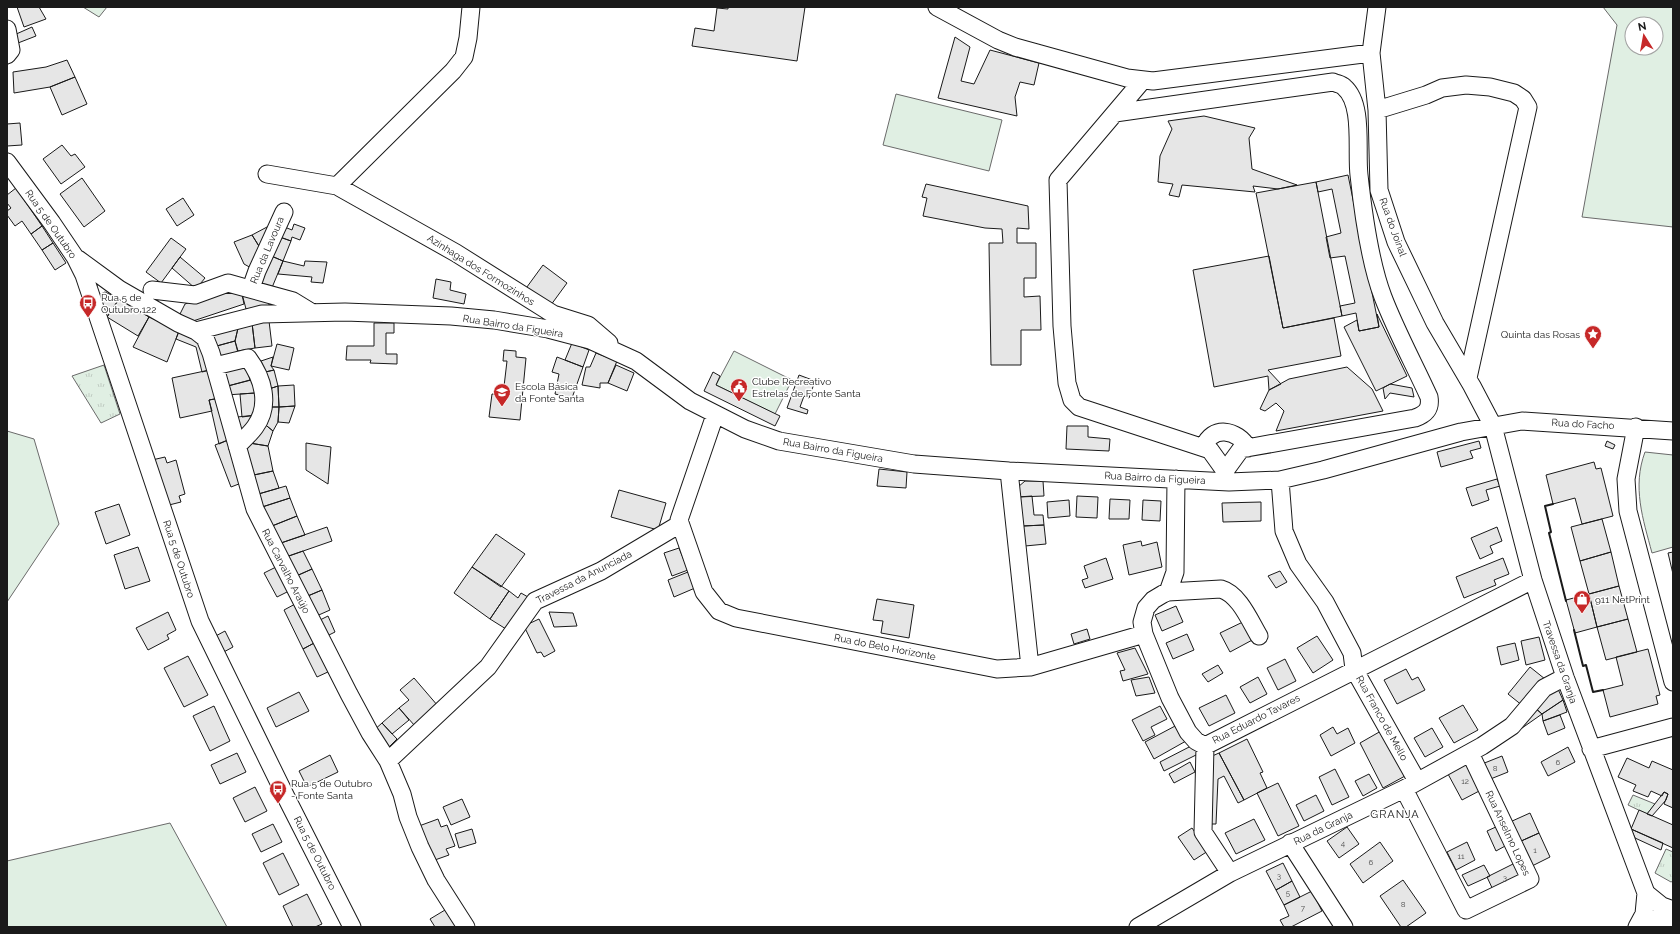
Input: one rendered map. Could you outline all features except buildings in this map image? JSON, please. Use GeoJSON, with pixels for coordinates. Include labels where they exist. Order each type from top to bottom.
{"type":"FeatureCollection","features":[{"type":"Feature","properties":{"kind":"main road"},"geometry":{"type":"LineString","coordinates":[[1642,927],[1673,914]]}},
{"type":"Feature","properties":{"kind":"street"},"geometry":{"type":"LineString","coordinates":[[337,186],[453,71],[464,57],[468,38],[471,7]]}},
{"type":"Feature","properties":{"kind":"street"},"geometry":{"type":"LineString","coordinates":[[938,7],[998,40],[1015,47],[1142,81],[1161,80],[1371,53]]}},
{"type":"Feature","properties":{"kind":"street","name":"Rua do Joinal"},"geometry":{"type":"LineString","coordinates":[[1377,7],[1371,53],[1377,110],[1379,190],[1396,242],[1435,323],[1468,378],[1493,426]]}},
{"type":"Feature","properties":{"kind":"street"},"geometry":{"type":"LineString","coordinates":[[7,29],[11,50],[7,55]]}},
{"type":"Feature","properties":{"kind":"street"},"geometry":{"type":"LineString","coordinates":[[1115,113],[1333,82],[1343,86],[1350,93],[1356,105],[1360,189],[1375,270],[1382,296],[1429,397],[1430,403],[1428,410],[1415,418],[1241,449],[1224,476],[1210,450],[1204,447],[1079,407],[1072,400],[1067,383],[1063,330],[1058,180],[1142,81]]}},
{"type":"Feature","properties":{"kind":"street"},"geometry":{"type":"LineString","coordinates":[[1377,110],[1426,95],[1442,88],[1466,85],[1490,87],[1514,93],[1523,99],[1528,107],[1468,378]]}},
{"type":"Feature","properties":{"kind":"street","name":"Rua 5 de Outubro"},"geometry":{"type":"LineString","coordinates":[[7,162],[52,223],[75,257],[84,275],[200,621],[352,927]]}},
{"type":"Feature","properties":{"kind":"street","name":"Azinhaga dos Formozinhos"},"geometry":{"type":"LineString","coordinates":[[267,174],[337,186],[456,252],[553,314],[588,325],[623,355]]}},
{"type":"Feature","properties":{"kind":"street","name":"Rua da Lavoura"},"geometry":{"type":"LineString","coordinates":[[251,288],[257,271],[284,212]]}},
{"type":"Feature","properties":{"kind":"street","name":"Rua Carvalho Araújo"},"geometry":{"type":"LineString","coordinates":[[75,257],[119,289],[178,323],[196,331],[205,338],[215,366],[255,509],[349,694],[370,733],[388,761],[402,794],[408,817],[420,847],[436,880],[466,927]]}},
{"type":"Feature","properties":{"kind":"street","name":"Rua da Lavoura"},"geometry":{"type":"LineString","coordinates":[[152,290],[196,295],[228,283],[251,288],[293,301],[311,312]]}},
{"type":"Feature","properties":{"kind":"street","name":"Rua Bairro da Figueira"},"geometry":{"type":"LineString","coordinates":[[196,331],[262,314],[311,312],[400,313],[451,316],[494,320],[548,329],[590,340],[636,361],[690,401],[745,429],[779,442],[914,464],[1009,471],[1176,479],[1224,476],[1280,480],[1439,438],[1493,426]]}},
{"type":"Feature","properties":{"kind":"street"},"geometry":{"type":"LineString","coordinates":[[215,366],[248,358],[261,380],[264,392],[264,407],[255,428],[237,446]]}},
{"type":"Feature","properties":{"kind":"street"},"geometry":{"type":"LineString","coordinates":[[680,524],[680,514],[715,415]]}},
{"type":"Feature","properties":{"kind":"street","name":"Rua do Facho"},"geometry":{"type":"LineString","coordinates":[[1493,426],[1522,421],[1636,427],[1673,431]]}},
{"type":"Feature","properties":{"kind":"street","name":"Travessa da Granja"},"geometry":{"type":"LineString","coordinates":[[1493,426],[1533,580],[1565,677],[1646,893],[1644,914],[1637,927]]}},
{"type":"Feature","properties":{"kind":"street"},"geometry":{"type":"LineString","coordinates":[[1636,427],[1626,479],[1628,511],[1673,682]]}},
{"type":"Feature","properties":{"kind":"street"},"geometry":{"type":"LineString","coordinates":[[1204,447],[1210,438],[1223,432],[1231,432],[1238,435],[1248,448]]}},
{"type":"Feature","properties":{"kind":"street"},"geometry":{"type":"LineString","coordinates":[[1009,471],[1030,667]]}},
{"type":"Feature","properties":{"kind":"street"},"geometry":{"type":"LineString","coordinates":[[1168,592],[1175,572],[1176,479]]}},
{"type":"Feature","properties":{"kind":"street","name":"Rua Franco de Mello"},"geometry":{"type":"LineString","coordinates":[[1280,480],[1284,532],[1298,564],[1325,602],[1352,653],[1354,669],[1410,785]]}},
{"type":"Feature","properties":{"kind":"street","name":"Rua do Belo Horizonte"},"geometry":{"type":"LineString","coordinates":[[680,524],[704,592],[714,606],[726,614],[736,618],[991,668],[1030,667],[1144,634]]}},
{"type":"Feature","properties":{"kind":"street","name":"Travessa da Anunciada"},"geometry":{"type":"LineString","coordinates":[[388,761],[488,667],[535,601],[601,571],[680,524]]}},
{"type":"Feature","properties":{"kind":"street","name":"Rua Eduardo Tavares"},"geometry":{"type":"LineString","coordinates":[[1259,636],[1236,598],[1228,591],[1213,589],[1168,592],[1157,597],[1146,608],[1142,622],[1144,634],[1170,698],[1188,732],[1205,746],[1354,669],[1533,580]]}},
{"type":"Feature","properties":{"kind":"street","name":"Rua da Granja"},"geometry":{"type":"LineString","coordinates":[[1138,927],[1230,874],[1410,785],[1470,753],[1512,726],[1544,688],[1565,677]]}},
{"type":"Feature","properties":{"kind":"street"},"geometry":{"type":"LineString","coordinates":[[1591,749],[1673,727]]}},
{"type":"Feature","properties":{"kind":"street"},"geometry":{"type":"LineString","coordinates":[[1205,746],[1203,832],[1230,874]]}},
{"type":"Feature","properties":{"kind":"street","name":"Rua Anselmo Lopes"},"geometry":{"type":"LineString","coordinates":[[1410,785],[1466,910],[1530,879],[1470,753]]}},
{"type":"Feature","properties":{"kind":"street"},"geometry":{"type":"LineString","coordinates":[[1290,843],[1344,927]]}},
{"type":"Feature","properties":{"kind":"street"},"geometry":{"type":"LineString","coordinates":[[1646,893],[1662,906],[1673,910]]}},
{"type":"Feature","properties":{"kind":"green space"},"geometry":{"type":"Polygon","coordinates":[[[83,7],[107,7],[99,17],[83,7]]]}},
{"type":"Feature","properties":{"kind":"green space"},"geometry":{"type":"Polygon","coordinates":[[[1603,7],[1673,7],[1673,227],[1582,217],[1617,25],[1603,7]]]}},
{"type":"Feature","properties":{"kind":"green space"},"geometry":{"type":"Polygon","coordinates":[[[896,94],[1002,120],[989,171],[883,145],[896,94]]]}},
{"type":"Feature","properties":{"kind":"green space"},"geometry":{"type":"Polygon","coordinates":[[[734,351],[792,380],[775,414],[716,385],[734,351]]]}},
{"type":"Feature","properties":{"kind":"green space"},"geometry":{"type":"Polygon","coordinates":[[[104,365],[120,414],[101,423],[72,376],[104,365]]]}},
{"type":"Feature","properties":{"kind":"green space"},"geometry":{"type":"Polygon","coordinates":[[[7,431],[34,439],[59,524],[7,602],[7,431]]]}},
{"type":"Feature","properties":{"kind":"green space"},"geometry":{"type":"Polygon","coordinates":[[[1645,452],[1673,455],[1673,547],[1652,553],[1642,515],[1639,490],[1641,465],[1645,452]]]}},
{"type":"Feature","properties":{"kind":"green space"},"geometry":{"type":"Polygon","coordinates":[[[1633,795],[1655,804],[1647,814],[1628,805],[1633,795]]]}},
{"type":"Feature","properties":{"kind":"green space"},"geometry":{"type":"Polygon","coordinates":[[[170,823],[227,927],[7,927],[7,861],[170,823]]]}},
{"type":"Feature","properties":{"kind":"green space"},"geometry":{"type":"Polygon","coordinates":[[[1666,849],[1673,852],[1673,881],[1671,882],[1655,873],[1666,849]]]}},
{"type":"Feature","properties":{"kind":"wall"},"geometry":{"type":"LineString","coordinates":[[1553,504],[1545,506],[1551,532],[1549,533],[1566,601]]}},
{"type":"Feature","properties":{"kind":"wall"},"geometry":{"type":"LineString","coordinates":[[1574,630],[1583,666],[1586,665],[1593,692],[1603,690]]}},
{"type":"Feature","properties":{"kind":"place","name":"Rua 5 de Outubro 122"},"geometry":{"type":"Point","coordinates":[88,318]}},
{"type":"Feature","properties":{"kind":"place","name":"Quinta das Rosas"},"geometry":{"type":"Point","coordinates":[1593,349]}},
{"type":"Feature","properties":{"kind":"place","name":"Clube Recreativo Estrelas de Fonte Santa"},"geometry":{"type":"Point","coordinates":[739,402]}},
{"type":"Feature","properties":{"kind":"place","name":"Escola Básica da Fonte Santa"},"geometry":{"type":"Point","coordinates":[502,407]}},
{"type":"Feature","properties":{"kind":"place","name":"911 NetPrint"},"geometry":{"type":"Point","coordinates":[1582,614]}},
{"type":"Feature","properties":{"kind":"place","name":"Rua 5 de Outubro - Fonte Santa"},"geometry":{"type":"Point","coordinates":[278,804]}},
{"type":"Feature","properties":{"kind":"district","name":"GRANJA"},"geometry":{"type":"Point","coordinates":[1395,814]}}]}
